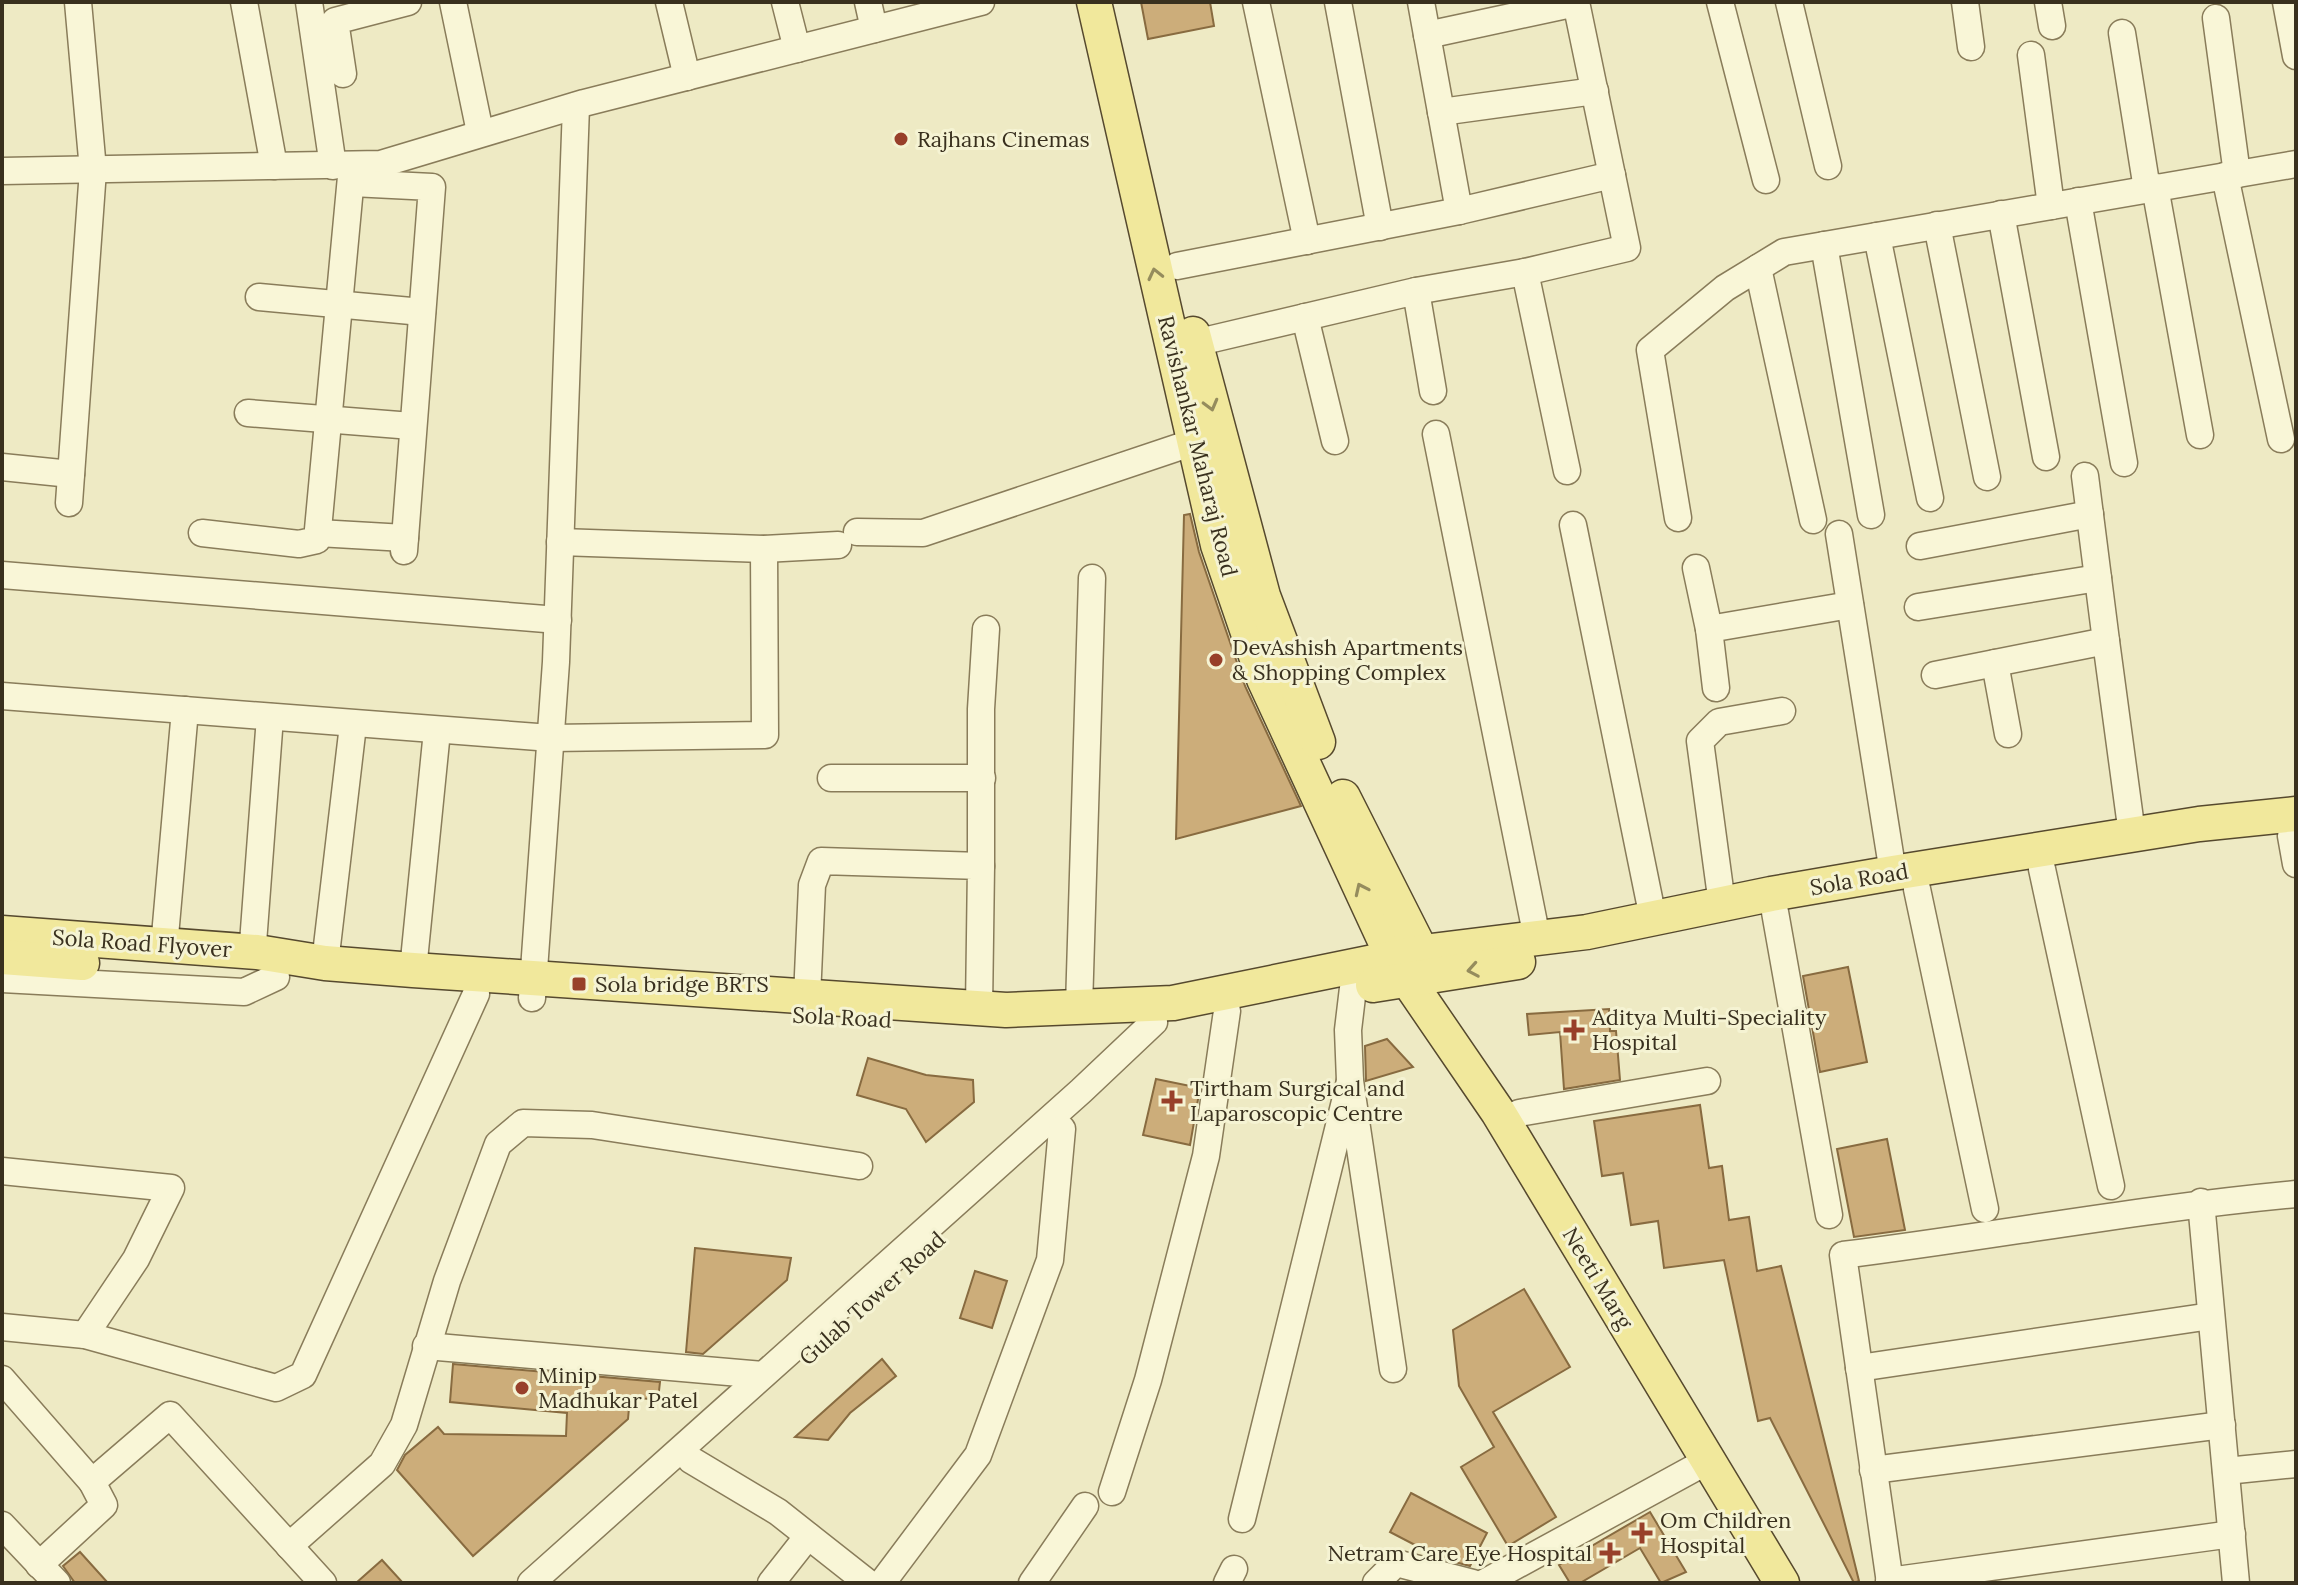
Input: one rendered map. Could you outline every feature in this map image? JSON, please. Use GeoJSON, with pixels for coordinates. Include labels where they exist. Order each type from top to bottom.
{"type":"FeatureCollection","features":[{"type":"Feature","properties":{"kind":"main road","name":"Ravishankar Maharaj Road"},"geometry":{"type":"LineString","coordinates":[[1094,2],[1218,545],[1264,679],[1414,967]]}},
{"type":"Feature","properties":{"kind":"main road","name":"Ravishankar Maharaj Road"},"geometry":{"type":"LineString","coordinates":[[1116,2],[1195,343],[1263,596],[1304,711],[1414,967]]}},
{"type":"Feature","properties":{"kind":"main road","name":"Sola Road"},"geometry":{"type":"LineString","coordinates":[[264,960],[413,970],[533,988],[1016,1026],[1163,1012],[1414,967],[1775,912],[1905,881],[2132,834],[2295,838]]}},
{"type":"Feature","properties":{"kind":"main road","name":"Sola Road"},"geometry":{"type":"LineString","coordinates":[[264,960],[476,994],[533,988],[807,997],[979,1008],[1227,1011],[1353,988],[1414,967],[1537,938],[1722,904],[1905,881],[2042,869],[2208,842],[2295,838]]}},
{"type":"Feature","properties":{"kind":"main road","name":"Sola Road Flyover"},"geometry":{"type":"LineString","coordinates":[[2,933],[264,960]]}},
{"type":"Feature","properties":{"kind":"main road","name":"Sola Road Flyover"},"geometry":{"type":"LineString","coordinates":[[2,957],[264,960]]}},
{"type":"Feature","properties":{"kind":"main road"},"geometry":{"type":"LineString","coordinates":[[1414,967],[1519,1113],[1804,1583]]}},
{"type":"Feature","properties":{"kind":"main road","name":"Neeti Marg"},"geometry":{"type":"LineString","coordinates":[[1414,967],[1782,1583]]}},
{"type":"Feature","properties":{"kind":"street"},"geometry":{"type":"LineString","coordinates":[[69,503],[93,170],[78,2]]}},
{"type":"Feature","properties":{"kind":"street"},"geometry":{"type":"LineString","coordinates":[[244,2],[274,166]]}},
{"type":"Feature","properties":{"kind":"street"},"geometry":{"type":"LineString","coordinates":[[202,533],[299,544],[317,540],[341,305],[346,172],[309,2]]}},
{"type":"Feature","properties":{"kind":"street"},"geometry":{"type":"LineString","coordinates":[[343,74],[335,21],[408,2]]}},
{"type":"Feature","properties":{"kind":"street"},"geometry":{"type":"LineString","coordinates":[[453,2],[480,132]]}},
{"type":"Feature","properties":{"kind":"street"},"geometry":{"type":"LineString","coordinates":[[669,2],[687,77]]}},
{"type":"Feature","properties":{"kind":"street"},"geometry":{"type":"LineString","coordinates":[[785,2],[797,49]]}},
{"type":"Feature","properties":{"kind":"street"},"geometry":{"type":"LineString","coordinates":[[868,2],[874,29]]}},
{"type":"Feature","properties":{"kind":"street"},"geometry":{"type":"LineString","coordinates":[[346,172],[576,106],[981,2]]}},
{"type":"Feature","properties":{"kind":"street"},"geometry":{"type":"LineString","coordinates":[[1256,2],[1307,241]]}},
{"type":"Feature","properties":{"kind":"street"},"geometry":{"type":"LineString","coordinates":[[1338,2],[1380,227]]}},
{"type":"Feature","properties":{"kind":"street"},"geometry":{"type":"LineString","coordinates":[[1421,2],[1459,211]]}},
{"type":"Feature","properties":{"kind":"street"},"geometry":{"type":"LineString","coordinates":[[1720,2],[1766,180]]}},
{"type":"Feature","properties":{"kind":"street"},"geometry":{"type":"LineString","coordinates":[[1789,2],[1828,166]]}},
{"type":"Feature","properties":{"kind":"street"},"geometry":{"type":"LineString","coordinates":[[1965,2],[1971,47]]}},
{"type":"Feature","properties":{"kind":"street"},"geometry":{"type":"LineString","coordinates":[[2286,2],[2296,56]]}},
{"type":"Feature","properties":{"kind":"street"},"geometry":{"type":"LineString","coordinates":[[1195,343],[1416,291],[1525,272],[1627,248],[1576,3],[1427,35]]}},
{"type":"Feature","properties":{"kind":"street"},"geometry":{"type":"LineString","coordinates":[[2216,18],[2231,175],[2281,439]]}},
{"type":"Feature","properties":{"kind":"street"},"geometry":{"type":"LineString","coordinates":[[2122,33],[2200,435]]}},
{"type":"Feature","properties":{"kind":"street"},"geometry":{"type":"LineString","coordinates":[[2031,55],[2051,206]]}},
{"type":"Feature","properties":{"kind":"street"},"geometry":{"type":"LineString","coordinates":[[1441,112],[1595,91]]}},
{"type":"Feature","properties":{"kind":"street"},"geometry":{"type":"LineString","coordinates":[[533,988],[558,620],[576,106]]}},
{"type":"Feature","properties":{"kind":"street"},"geometry":{"type":"LineString","coordinates":[[1678,518],[1650,350],[1725,288],[1784,252],[2296,164]]}},
{"type":"Feature","properties":{"kind":"street"},"geometry":{"type":"LineString","coordinates":[[2,171],[274,166],[346,172],[432,187],[404,545],[318,533]]}},
{"type":"Feature","properties":{"kind":"street"},"geometry":{"type":"LineString","coordinates":[[1177,266],[1459,211],[1612,175]]}},
{"type":"Feature","properties":{"kind":"street"},"geometry":{"type":"LineString","coordinates":[[2078,201],[2124,463]]}},
{"type":"Feature","properties":{"kind":"street"},"geometry":{"type":"LineString","coordinates":[[2001,214],[2046,457]]}},
{"type":"Feature","properties":{"kind":"street"},"geometry":{"type":"LineString","coordinates":[[1937,225],[1987,477]]}},
{"type":"Feature","properties":{"kind":"street"},"geometry":{"type":"LineString","coordinates":[[1877,236],[1930,498]]}},
{"type":"Feature","properties":{"kind":"street"},"geometry":{"type":"LineString","coordinates":[[1824,245],[1871,515]]}},
{"type":"Feature","properties":{"kind":"street"},"geometry":{"type":"LineString","coordinates":[[1758,268],[1813,520]]}},
{"type":"Feature","properties":{"kind":"street"},"geometry":{"type":"LineString","coordinates":[[1525,272],[1567,471]]}},
{"type":"Feature","properties":{"kind":"street"},"geometry":{"type":"LineString","coordinates":[[1416,291],[1433,391]]}},
{"type":"Feature","properties":{"kind":"street"},"geometry":{"type":"LineString","coordinates":[[259,297],[422,312]]}},
{"type":"Feature","properties":{"kind":"street"},"geometry":{"type":"LineString","coordinates":[[1305,317],[1335,441]]}},
{"type":"Feature","properties":{"kind":"street"},"geometry":{"type":"LineString","coordinates":[[248,413],[412,426]]}},
{"type":"Feature","properties":{"kind":"street"},"geometry":{"type":"LineString","coordinates":[[1436,434],[1537,938]]}},
{"type":"Feature","properties":{"kind":"street"},"geometry":{"type":"LineString","coordinates":[[560,542],[764,549],[923,533],[1194,442]]}},
{"type":"Feature","properties":{"kind":"street"},"geometry":{"type":"LineString","coordinates":[[2,467],[71,474]]}},
{"type":"Feature","properties":{"kind":"street"},"geometry":{"type":"LineString","coordinates":[[2085,476],[2132,834]]}},
{"type":"Feature","properties":{"kind":"street"},"geometry":{"type":"LineString","coordinates":[[1920,546],[2090,514]]}},
{"type":"Feature","properties":{"kind":"street"},"geometry":{"type":"LineString","coordinates":[[1573,525],[1653,918]]}},
{"type":"Feature","properties":{"kind":"street"},"geometry":{"type":"LineString","coordinates":[[1839,534],[1850,605],[1905,881],[1985,1209]]}},
{"type":"Feature","properties":{"kind":"street"},"geometry":{"type":"LineString","coordinates":[[2,696],[551,738],[765,735],[764,549]]}},
{"type":"Feature","properties":{"kind":"street"},"geometry":{"type":"LineString","coordinates":[[1696,568],[1709,629],[1716,688]]}},
{"type":"Feature","properties":{"kind":"street"},"geometry":{"type":"LineString","coordinates":[[2,575],[558,620]]}},
{"type":"Feature","properties":{"kind":"street"},"geometry":{"type":"LineString","coordinates":[[1079,1007],[1092,578]]}},
{"type":"Feature","properties":{"kind":"street"},"geometry":{"type":"LineString","coordinates":[[1918,607],[2098,578]]}},
{"type":"Feature","properties":{"kind":"street"},"geometry":{"type":"LineString","coordinates":[[1709,629],[1850,605]]}},
{"type":"Feature","properties":{"kind":"street"},"geometry":{"type":"LineString","coordinates":[[979,1008],[981,709],[986,629]]}},
{"type":"Feature","properties":{"kind":"street"},"geometry":{"type":"LineString","coordinates":[[1935,675],[2106,641]]}},
{"type":"Feature","properties":{"kind":"street"},"geometry":{"type":"LineString","coordinates":[[1995,663],[2008,734]]}},
{"type":"Feature","properties":{"kind":"street"},"geometry":{"type":"LineString","coordinates":[[165,936],[185,710]]}},
{"type":"Feature","properties":{"kind":"street"},"geometry":{"type":"LineString","coordinates":[[1722,904],[1700,741],[1719,722],[1782,711]]}},
{"type":"Feature","properties":{"kind":"street"},"geometry":{"type":"LineString","coordinates":[[2,979],[244,992],[264,960],[270,717]]}},
{"type":"Feature","properties":{"kind":"street"},"geometry":{"type":"LineString","coordinates":[[325,963],[353,725]]}},
{"type":"Feature","properties":{"kind":"street"},"geometry":{"type":"LineString","coordinates":[[413,970],[437,731]]}},
{"type":"Feature","properties":{"kind":"street"},"geometry":{"type":"LineString","coordinates":[[831,778],[982,778]]}},
{"type":"Feature","properties":{"kind":"street"},"geometry":{"type":"LineString","coordinates":[[807,997],[812,885],[821,861],[981,866]]}},
{"type":"Feature","properties":{"kind":"street"},"geometry":{"type":"LineString","coordinates":[[2042,869],[2111,1186]]}},
{"type":"Feature","properties":{"kind":"street"},"geometry":{"type":"LineString","coordinates":[[1775,912],[1829,1215]]}},
{"type":"Feature","properties":{"kind":"street"},"geometry":{"type":"LineString","coordinates":[[2,924],[165,936],[264,960]]}},
{"type":"Feature","properties":{"kind":"street"},"geometry":{"type":"LineString","coordinates":[[1353,988],[1348,1030],[1350,1081],[1393,1369]]}},
{"type":"Feature","properties":{"kind":"street"},"geometry":{"type":"LineString","coordinates":[[2,1327],[85,1335],[276,1388],[303,1375],[476,994]]}},
{"type":"Feature","properties":{"kind":"street"},"geometry":{"type":"LineString","coordinates":[[1112,1492],[1148,1380],[1206,1156],[1227,1011]]}},
{"type":"Feature","properties":{"kind":"street"},"geometry":{"type":"LineString","coordinates":[[531,1583],[1163,1012]]}},
{"type":"Feature","properties":{"kind":"street","name":"Gulab Tower Road"},"geometry":{"type":"LineString","coordinates":[[553,1583],[1062,1129],[1163,1012]]}},
{"type":"Feature","properties":{"kind":"street"},"geometry":{"type":"LineString","coordinates":[[1242,1519],[1350,1081]]}},
{"type":"Feature","properties":{"kind":"street"},"geometry":{"type":"LineString","coordinates":[[1519,1113],[1707,1081]]}},
{"type":"Feature","properties":{"kind":"street"},"geometry":{"type":"LineString","coordinates":[[289,1546],[382,1464],[404,1425],[426,1346],[498,1144],[523,1123],[592,1125],[859,1166]]}},
{"type":"Feature","properties":{"kind":"street"},"geometry":{"type":"LineString","coordinates":[[882,1583],[978,1455],[1050,1260],[1062,1129]]}},
{"type":"Feature","properties":{"kind":"street"},"geometry":{"type":"LineString","coordinates":[[2,1171],[171,1188],[136,1259],[85,1335]]}},
{"type":"Feature","properties":{"kind":"street"},"geometry":{"type":"LineString","coordinates":[[2232,1534],[1889,1582],[1843,1255],[2201,1202],[2296,1194]]}},
{"type":"Feature","properties":{"kind":"street"},"geometry":{"type":"LineString","coordinates":[[2201,1202],[2236,1583]]}},
{"type":"Feature","properties":{"kind":"street"},"geometry":{"type":"LineString","coordinates":[[1859,1368],[2211,1316]]}},
{"type":"Feature","properties":{"kind":"street"},"geometry":{"type":"LineString","coordinates":[[426,1346],[763,1375]]}},
{"type":"Feature","properties":{"kind":"street"},"geometry":{"type":"LineString","coordinates":[[2,1379],[92,1482],[104,1505],[48,1574],[2,1525]]}},
{"type":"Feature","properties":{"kind":"street"},"geometry":{"type":"LineString","coordinates":[[92,1482],[170,1415],[323,1583]]}},
{"type":"Feature","properties":{"kind":"street"},"geometry":{"type":"LineString","coordinates":[[1873,1470],[2222,1425]]}},
{"type":"Feature","properties":{"kind":"street"},"geometry":{"type":"LineString","coordinates":[[691,1460],[778,1512],[868,1583]]}},
{"type":"Feature","properties":{"kind":"street"},"geometry":{"type":"LineString","coordinates":[[1484,1583],[1709,1460]]}},
{"type":"Feature","properties":{"kind":"street"},"geometry":{"type":"LineString","coordinates":[[2226,1471],[2296,1464]]}},
{"type":"Feature","properties":{"kind":"street"},"geometry":{"type":"LineString","coordinates":[[1032,1583],[1085,1506]]}},
{"type":"Feature","properties":{"kind":"street"},"geometry":{"type":"LineString","coordinates":[[771,1583],[808,1536]]}},
{"type":"Feature","properties":{"kind":"street"},"geometry":{"type":"LineString","coordinates":[[1376,1583],[1396,1563],[1473,1583]]}},
{"type":"Feature","properties":{"kind":"building"},"geometry":{"type":"Polygon","coordinates":[[[1141,2],[1210,2],[1214,26],[1148,39],[1141,2]]]}},
{"type":"Feature","properties":{"kind":"building","name":"DevAshish Apartments & Shopping Complex"},"geometry":{"type":"Polygon","coordinates":[[[1190,514],[1199,552],[1245,686],[1301,806],[1176,839],[1184,515],[1190,514]]]}},
{"type":"Feature","properties":{"kind":"building"},"geometry":{"type":"Polygon","coordinates":[[[1848,967],[1867,1062],[1820,1072],[1803,976],[1848,967]]]}},
{"type":"Feature","properties":{"kind":"building"},"geometry":{"type":"Polygon","coordinates":[[[1609,1009],[1610,1031],[1616,1031],[1620,1080],[1564,1089],[1560,1032],[1529,1035],[1527,1014],[1609,1009]]]}},
{"type":"Feature","properties":{"kind":"building"},"geometry":{"type":"Polygon","coordinates":[[[1387,1039],[1413,1067],[1366,1081],[1365,1046],[1387,1039]]]}},
{"type":"Feature","properties":{"kind":"building"},"geometry":{"type":"Polygon","coordinates":[[[868,1058],[926,1075],[973,1080],[974,1102],[926,1142],[906,1109],[857,1095],[868,1058]]]}},
{"type":"Feature","properties":{"kind":"building"},"geometry":{"type":"Polygon","coordinates":[[[1156,1079],[1200,1088],[1190,1145],[1143,1135],[1156,1079]]]}},
{"type":"Feature","properties":{"kind":"building"},"geometry":{"type":"Polygon","coordinates":[[[1700,1105],[1709,1168],[1722,1166],[1729,1220],[1749,1217],[1757,1271],[1781,1266],[1859,1581],[1854,1583],[1770,1418],[1758,1421],[1724,1260],[1664,1268],[1658,1221],[1631,1225],[1623,1173],[1602,1176],[1594,1121],[1700,1105]]]}},
{"type":"Feature","properties":{"kind":"building"},"geometry":{"type":"Polygon","coordinates":[[[1887,1139],[1905,1230],[1854,1237],[1837,1149],[1887,1139]]]}},
{"type":"Feature","properties":{"kind":"building"},"geometry":{"type":"Polygon","coordinates":[[[695,1248],[791,1258],[787,1280],[703,1354],[686,1352],[695,1248]]]}},
{"type":"Feature","properties":{"kind":"building"},"geometry":{"type":"Polygon","coordinates":[[[975,1271],[1007,1281],[992,1328],[960,1318],[975,1271]]]}},
{"type":"Feature","properties":{"kind":"building"},"geometry":{"type":"Polygon","coordinates":[[[1524,1289],[1570,1367],[1493,1412],[1556,1517],[1508,1546],[1461,1467],[1494,1447],[1459,1386],[1453,1330],[1524,1289]]]}},
{"type":"Feature","properties":{"kind":"building"},"geometry":{"type":"Polygon","coordinates":[[[882,1359],[896,1376],[850,1413],[828,1440],[795,1437],[882,1359]]]}},
{"type":"Feature","properties":{"kind":"building"},"geometry":{"type":"Polygon","coordinates":[[[453,1364],[660,1382],[658,1400],[630,1397],[628,1419],[473,1556],[397,1470],[405,1455],[438,1427],[444,1434],[566,1436],[567,1413],[450,1402],[453,1364]]]}},
{"type":"Feature","properties":{"kind":"building"},"geometry":{"type":"Polygon","coordinates":[[[1411,1493],[1487,1533],[1470,1566],[1440,1558],[1390,1532],[1411,1493]]]}},
{"type":"Feature","properties":{"kind":"building"},"geometry":{"type":"Polygon","coordinates":[[[1650,1512],[1686,1572],[1661,1583],[1640,1548],[1580,1583],[1570,1583],[1559,1565],[1650,1512]]]}},
{"type":"Feature","properties":{"kind":"building"},"geometry":{"type":"Polygon","coordinates":[[[80,1552],[108,1583],[75,1583],[63,1566],[80,1552]]]}},
{"type":"Feature","properties":{"kind":"building"},"geometry":{"type":"Polygon","coordinates":[[[382,1560],[403,1583],[356,1583],[382,1560]]]}},
{"type":"Feature","properties":{"kind":"place","name":"Rajhans Cinemas"},"geometry":{"type":"Point","coordinates":[901,139]}},
{"type":"Feature","properties":{"kind":"place","name":"DevAshish Apartments & Shopping Complex"},"geometry":{"type":"Point","coordinates":[1216,660]}},
{"type":"Feature","properties":{"kind":"place","name":"Sola bridge BRTS"},"geometry":{"type":"Point","coordinates":[579,984]}},
{"type":"Feature","properties":{"kind":"place","name":"Aditya Multi-Speciality Hospital"},"geometry":{"type":"Point","coordinates":[1574,1030]}},
{"type":"Feature","properties":{"kind":"place","name":"Tirtham Surgical and Laparoscopic Centre"},"geometry":{"type":"Point","coordinates":[1172,1101]}},
{"type":"Feature","properties":{"kind":"place","name":"Minip Madhukar Patel"},"geometry":{"type":"Point","coordinates":[522,1388]}},
{"type":"Feature","properties":{"kind":"place","name":"Om Children Hospital"},"geometry":{"type":"Point","coordinates":[1642,1533]}},
{"type":"Feature","properties":{"kind":"place","name":"Netram Care Eye Hospital"},"geometry":{"type":"Point","coordinates":[1610,1553]}}]}
